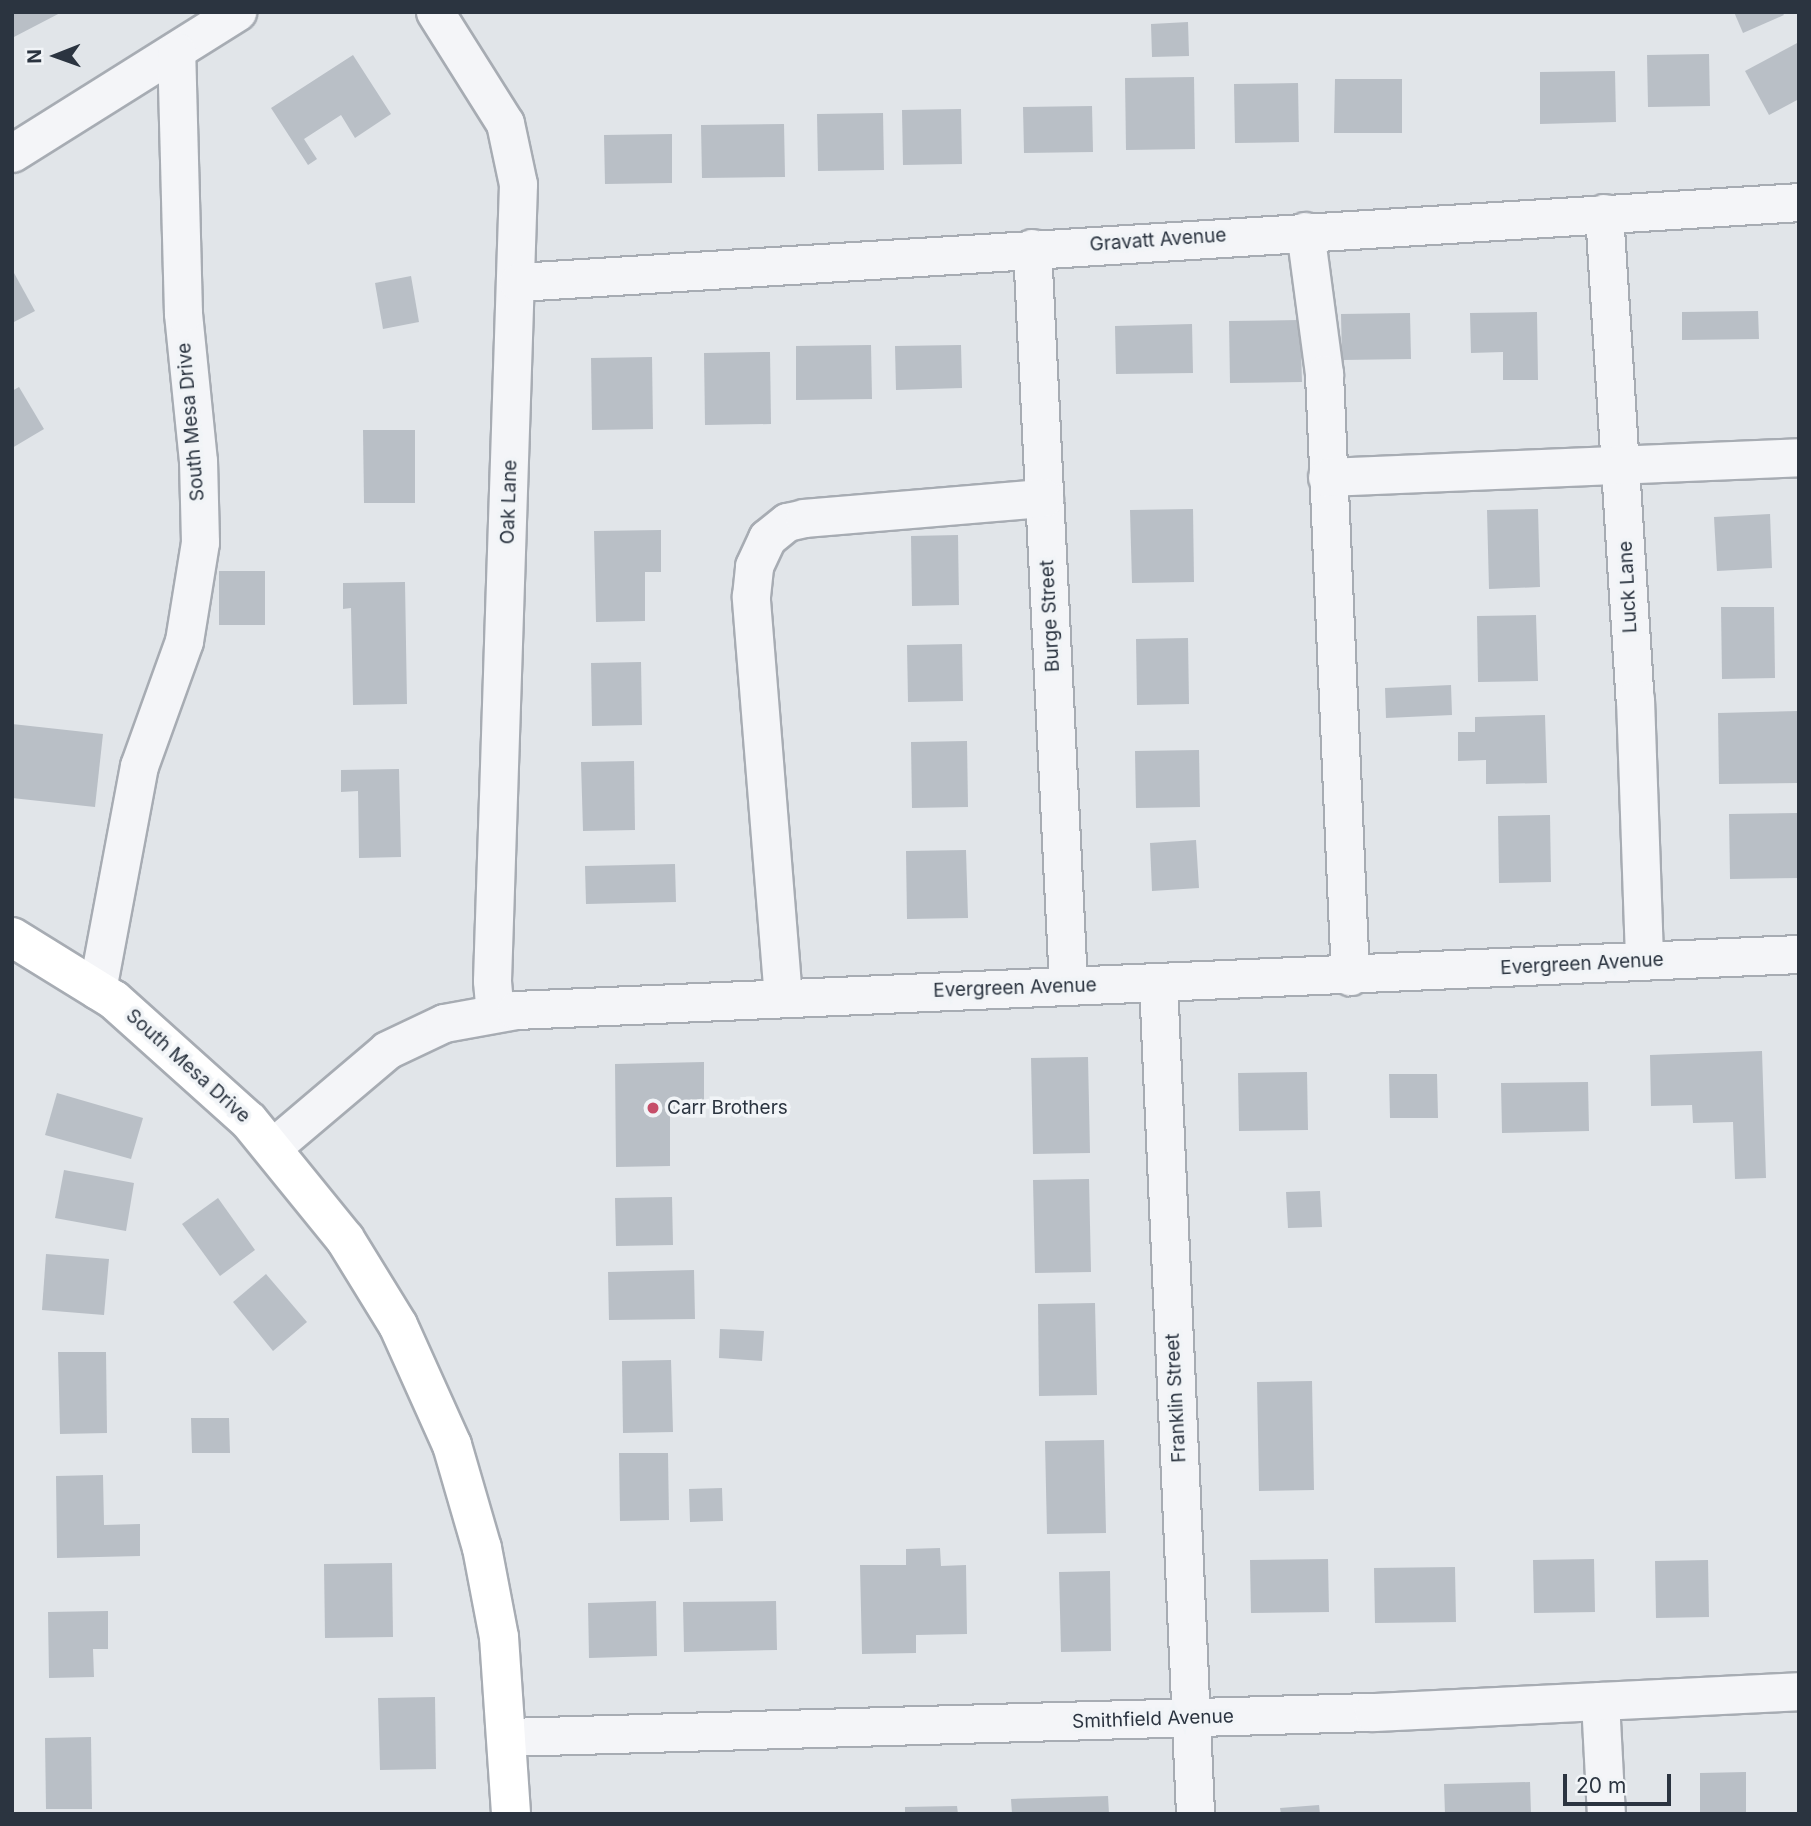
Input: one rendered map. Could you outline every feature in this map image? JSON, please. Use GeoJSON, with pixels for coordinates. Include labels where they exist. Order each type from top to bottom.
{"type":"FeatureCollection","features":[{"type":"Feature","properties":{"kind":"main road","name":"South Mesa Drive"},"geometry":{"type":"LineString","coordinates":[[16,949],[97,990],[154,1033],[274,1146],[370,1278],[419,1364],[447,1432],[493,1596],[508,1737],[511,1814]]}},
{"type":"Feature","properties":{"kind":"street"},"geometry":{"type":"LineString","coordinates":[[12,153],[237,12]]}},
{"type":"Feature","properties":{"kind":"street","name":"Oak Lane"},"geometry":{"type":"LineString","coordinates":[[435,12],[505,123],[518,184],[517,282],[492,967],[495,1013]]}},
{"type":"Feature","properties":{"kind":"street","name":"South Mesa Drive"},"geometry":{"type":"LineString","coordinates":[[97,990],[139,765],[184,640],[200,542],[198,461],[183,324],[176,51]]}},
{"type":"Feature","properties":{"kind":"street","name":"Gravatt Avenue"},"geometry":{"type":"LineString","coordinates":[[517,282],[1305,230],[1799,202]]}},
{"type":"Feature","properties":{"kind":"street","name":"Luck Lane"},"geometry":{"type":"LineString","coordinates":[[1604,213],[1620,461],[1644,961]]}},
{"type":"Feature","properties":{"kind":"street"},"geometry":{"type":"LineString","coordinates":[[1305,230],[1324,374],[1350,976]]}},
{"type":"Feature","properties":{"kind":"street","name":"Burge Street"},"geometry":{"type":"LineString","coordinates":[[1032,248],[1068,985]]}},
{"type":"Feature","properties":{"kind":"street"},"geometry":{"type":"LineString","coordinates":[[1327,477],[1620,461],[1799,457]]}},
{"type":"Feature","properties":{"kind":"street"},"geometry":{"type":"LineString","coordinates":[[783,998],[751,596],[754,566],[767,538],[787,522],[804,518],[1044,498]]}},
{"type":"Feature","properties":{"kind":"street","name":"Evergreen Avenue"},"geometry":{"type":"LineString","coordinates":[[274,1146],[387,1050],[444,1023],[495,1013],[1799,954]]}},
{"type":"Feature","properties":{"kind":"street","name":"Franklin Street"},"geometry":{"type":"LineString","coordinates":[[1158,982],[1195,1814]]}},
{"type":"Feature","properties":{"kind":"street","name":"Smithfield Avenue"},"geometry":{"type":"LineString","coordinates":[[508,1737],[1191,1718],[1799,1691]]}},
{"type":"Feature","properties":{"kind":"street"},"geometry":{"type":"LineString","coordinates":[[1600,1701],[1606,1814]]}},
{"type":"Feature","properties":{"kind":"building"},"geometry":{"type":"Polygon","coordinates":[[[12,12],[62,12],[12,38],[12,12]]]}},
{"type":"Feature","properties":{"kind":"building"},"geometry":{"type":"Polygon","coordinates":[[[1734,12],[1782,12],[1784,15],[1743,33],[1734,12]]]}},
{"type":"Feature","properties":{"kind":"building"},"geometry":{"type":"Polygon","coordinates":[[[1188,22],[1189,56],[1152,57],[1151,24],[1188,22]]]}},
{"type":"Feature","properties":{"kind":"building"},"geometry":{"type":"Polygon","coordinates":[[[1799,42],[1799,99],[1769,115],[1745,71],[1799,42]]]}},
{"type":"Feature","properties":{"kind":"building"},"geometry":{"type":"Polygon","coordinates":[[[1709,54],[1710,106],[1648,107],[1647,55],[1709,54]]]}},
{"type":"Feature","properties":{"kind":"building"},"geometry":{"type":"Polygon","coordinates":[[[353,55],[391,114],[355,138],[341,115],[304,139],[317,159],[308,165],[271,108],[353,55]]]}},
{"type":"Feature","properties":{"kind":"building"},"geometry":{"type":"Polygon","coordinates":[[[1615,71],[1616,122],[1540,124],[1540,72],[1615,71]]]}},
{"type":"Feature","properties":{"kind":"building"},"geometry":{"type":"Polygon","coordinates":[[[1194,77],[1195,149],[1126,150],[1125,78],[1194,77]]]}},
{"type":"Feature","properties":{"kind":"building"},"geometry":{"type":"Polygon","coordinates":[[[1335,79],[1402,79],[1402,133],[1334,133],[1335,79]]]}},
{"type":"Feature","properties":{"kind":"building"},"geometry":{"type":"Polygon","coordinates":[[[1298,83],[1299,142],[1235,143],[1234,84],[1298,83]]]}},
{"type":"Feature","properties":{"kind":"building"},"geometry":{"type":"Polygon","coordinates":[[[1092,106],[1093,152],[1024,153],[1023,107],[1092,106]]]}},
{"type":"Feature","properties":{"kind":"building"},"geometry":{"type":"Polygon","coordinates":[[[961,109],[962,164],[903,165],[902,110],[961,109]]]}},
{"type":"Feature","properties":{"kind":"building"},"geometry":{"type":"Polygon","coordinates":[[[883,113],[884,170],[818,171],[817,114],[883,113]]]}},
{"type":"Feature","properties":{"kind":"building"},"geometry":{"type":"Polygon","coordinates":[[[784,124],[785,177],[702,178],[701,125],[784,124]]]}},
{"type":"Feature","properties":{"kind":"building"},"geometry":{"type":"Polygon","coordinates":[[[672,134],[672,183],[605,184],[604,135],[672,134]]]}},
{"type":"Feature","properties":{"kind":"building"},"geometry":{"type":"Polygon","coordinates":[[[14,273],[35,311],[12,323],[12,274],[14,273]]]}},
{"type":"Feature","properties":{"kind":"building"},"geometry":{"type":"Polygon","coordinates":[[[411,276],[419,322],[383,329],[375,283],[411,276]]]}},
{"type":"Feature","properties":{"kind":"building"},"geometry":{"type":"Polygon","coordinates":[[[1758,311],[1759,339],[1682,340],[1682,312],[1758,311]]]}},
{"type":"Feature","properties":{"kind":"building"},"geometry":{"type":"Polygon","coordinates":[[[1537,312],[1538,380],[1503,380],[1503,352],[1471,353],[1470,313],[1537,312]]]}},
{"type":"Feature","properties":{"kind":"building"},"geometry":{"type":"Polygon","coordinates":[[[1410,313],[1411,359],[1342,360],[1341,314],[1410,313]]]}},
{"type":"Feature","properties":{"kind":"building"},"geometry":{"type":"Polygon","coordinates":[[[1300,320],[1302,382],[1230,383],[1229,321],[1300,320]]]}},
{"type":"Feature","properties":{"kind":"building"},"geometry":{"type":"Polygon","coordinates":[[[1192,324],[1193,373],[1116,374],[1115,326],[1192,324]]]}},
{"type":"Feature","properties":{"kind":"building"},"geometry":{"type":"Polygon","coordinates":[[[871,345],[872,399],[796,400],[796,346],[871,345]]]}},
{"type":"Feature","properties":{"kind":"building"},"geometry":{"type":"Polygon","coordinates":[[[961,345],[962,388],[896,390],[895,346],[961,345]]]}},
{"type":"Feature","properties":{"kind":"building"},"geometry":{"type":"Polygon","coordinates":[[[770,352],[771,424],[705,425],[704,353],[770,352]]]}},
{"type":"Feature","properties":{"kind":"building"},"geometry":{"type":"Polygon","coordinates":[[[652,357],[653,429],[592,430],[591,358],[652,357]]]}},
{"type":"Feature","properties":{"kind":"building"},"geometry":{"type":"Polygon","coordinates":[[[19,387],[44,429],[12,448],[12,391],[19,387]]]}},
{"type":"Feature","properties":{"kind":"building"},"geometry":{"type":"Polygon","coordinates":[[[363,430],[415,430],[415,503],[364,503],[363,430]]]}},
{"type":"Feature","properties":{"kind":"building"},"geometry":{"type":"Polygon","coordinates":[[[1193,509],[1194,582],[1132,583],[1130,510],[1193,509]]]}},
{"type":"Feature","properties":{"kind":"building"},"geometry":{"type":"Polygon","coordinates":[[[1538,509],[1540,587],[1489,589],[1487,510],[1538,509]]]}},
{"type":"Feature","properties":{"kind":"building"},"geometry":{"type":"Polygon","coordinates":[[[1770,514],[1772,568],[1717,571],[1714,517],[1770,514]]]}},
{"type":"Feature","properties":{"kind":"building"},"geometry":{"type":"Polygon","coordinates":[[[661,530],[661,572],[645,572],[645,621],[596,622],[594,531],[661,530]]]}},
{"type":"Feature","properties":{"kind":"building"},"geometry":{"type":"Polygon","coordinates":[[[958,535],[959,605],[912,606],[911,536],[958,535]]]}},
{"type":"Feature","properties":{"kind":"building"},"geometry":{"type":"Polygon","coordinates":[[[219,571],[265,571],[265,625],[219,625],[219,571]]]}},
{"type":"Feature","properties":{"kind":"building"},"geometry":{"type":"Polygon","coordinates":[[[405,582],[407,704],[353,705],[351,608],[343,609],[343,583],[405,582]]]}},
{"type":"Feature","properties":{"kind":"building"},"geometry":{"type":"Polygon","coordinates":[[[1721,607],[1774,607],[1775,678],[1722,679],[1721,607]]]}},
{"type":"Feature","properties":{"kind":"building"},"geometry":{"type":"Polygon","coordinates":[[[1536,615],[1538,681],[1478,682],[1477,616],[1536,615]]]}},
{"type":"Feature","properties":{"kind":"building"},"geometry":{"type":"Polygon","coordinates":[[[1188,638],[1189,704],[1137,705],[1136,639],[1188,638]]]}},
{"type":"Feature","properties":{"kind":"building"},"geometry":{"type":"Polygon","coordinates":[[[962,644],[963,701],[908,702],[907,645],[962,644]]]}},
{"type":"Feature","properties":{"kind":"building"},"geometry":{"type":"Polygon","coordinates":[[[641,662],[642,725],[592,726],[591,663],[641,662]]]}},
{"type":"Feature","properties":{"kind":"building"},"geometry":{"type":"Polygon","coordinates":[[[1451,685],[1452,715],[1386,718],[1385,688],[1451,685]]]}},
{"type":"Feature","properties":{"kind":"building"},"geometry":{"type":"Polygon","coordinates":[[[1798,711],[1799,783],[1719,784],[1718,713],[1798,711]]]}},
{"type":"Feature","properties":{"kind":"building"},"geometry":{"type":"Polygon","coordinates":[[[1545,715],[1547,783],[1486,784],[1486,760],[1458,761],[1458,732],[1475,732],[1475,717],[1545,715]]]}},
{"type":"Feature","properties":{"kind":"building"},"geometry":{"type":"Polygon","coordinates":[[[12,724],[103,734],[95,807],[12,798],[12,724]]]}},
{"type":"Feature","properties":{"kind":"building"},"geometry":{"type":"Polygon","coordinates":[[[967,741],[968,807],[912,808],[911,742],[967,741]]]}},
{"type":"Feature","properties":{"kind":"building"},"geometry":{"type":"Polygon","coordinates":[[[1199,750],[1200,807],[1136,808],[1135,751],[1199,750]]]}},
{"type":"Feature","properties":{"kind":"building"},"geometry":{"type":"Polygon","coordinates":[[[634,761],[635,830],[583,831],[581,762],[634,761]]]}},
{"type":"Feature","properties":{"kind":"building"},"geometry":{"type":"Polygon","coordinates":[[[399,769],[401,857],[359,858],[358,791],[341,792],[341,770],[399,769]]]}},
{"type":"Feature","properties":{"kind":"building"},"geometry":{"type":"Polygon","coordinates":[[[1799,813],[1799,878],[1730,879],[1729,814],[1799,813]]]}},
{"type":"Feature","properties":{"kind":"building"},"geometry":{"type":"Polygon","coordinates":[[[1550,815],[1551,882],[1499,883],[1498,816],[1550,815]]]}},
{"type":"Feature","properties":{"kind":"building"},"geometry":{"type":"Polygon","coordinates":[[[1196,840],[1199,888],[1152,891],[1150,843],[1196,840]]]}},
{"type":"Feature","properties":{"kind":"building"},"geometry":{"type":"Polygon","coordinates":[[[966,850],[968,918],[907,919],[906,851],[966,850]]]}},
{"type":"Feature","properties":{"kind":"building"},"geometry":{"type":"Polygon","coordinates":[[[675,864],[676,902],[586,904],[585,866],[675,864]]]}},
{"type":"Feature","properties":{"kind":"building"},"geometry":{"type":"Polygon","coordinates":[[[1762,1051],[1766,1178],[1735,1179],[1733,1122],[1693,1123],[1692,1105],[1651,1106],[1650,1055],[1762,1051]]]}},
{"type":"Feature","properties":{"kind":"building"},"geometry":{"type":"Polygon","coordinates":[[[1088,1057],[1090,1153],[1033,1154],[1031,1058],[1088,1057]]]}},
{"type":"Feature","properties":{"kind":"building"},"geometry":{"type":"Polygon","coordinates":[[[704,1062],[704,1111],[670,1112],[670,1166],[616,1167],[615,1064],[704,1062]]]}},
{"type":"Feature","properties":{"kind":"building"},"geometry":{"type":"Polygon","coordinates":[[[1307,1072],[1308,1130],[1239,1131],[1238,1073],[1307,1072]]]}},
{"type":"Feature","properties":{"kind":"building"},"geometry":{"type":"Polygon","coordinates":[[[1389,1074],[1437,1074],[1438,1118],[1390,1118],[1389,1074]]]}},
{"type":"Feature","properties":{"kind":"building"},"geometry":{"type":"Polygon","coordinates":[[[1588,1082],[1589,1131],[1502,1133],[1501,1083],[1588,1082]]]}},
{"type":"Feature","properties":{"kind":"building"},"geometry":{"type":"Polygon","coordinates":[[[57,1093],[143,1118],[131,1159],[45,1135],[57,1093]]]}},
{"type":"Feature","properties":{"kind":"building"},"geometry":{"type":"Polygon","coordinates":[[[64,1170],[134,1183],[126,1231],[55,1218],[64,1170]]]}},
{"type":"Feature","properties":{"kind":"building"},"geometry":{"type":"Polygon","coordinates":[[[1089,1179],[1091,1272],[1035,1273],[1033,1180],[1089,1179]]]}},
{"type":"Feature","properties":{"kind":"building"},"geometry":{"type":"Polygon","coordinates":[[[1320,1191],[1322,1227],[1288,1228],[1286,1192],[1320,1191]]]}},
{"type":"Feature","properties":{"kind":"building"},"geometry":{"type":"Polygon","coordinates":[[[672,1197],[673,1245],[616,1246],[615,1198],[672,1197]]]}},
{"type":"Feature","properties":{"kind":"building"},"geometry":{"type":"Polygon","coordinates":[[[218,1198],[255,1250],[220,1276],[182,1224],[218,1198]]]}},
{"type":"Feature","properties":{"kind":"building"},"geometry":{"type":"Polygon","coordinates":[[[46,1254],[109,1259],[104,1315],[42,1310],[46,1254]]]}},
{"type":"Feature","properties":{"kind":"building"},"geometry":{"type":"Polygon","coordinates":[[[694,1270],[695,1319],[609,1320],[608,1272],[694,1270]]]}},
{"type":"Feature","properties":{"kind":"building"},"geometry":{"type":"Polygon","coordinates":[[[266,1274],[307,1322],[273,1351],[233,1302],[266,1274]]]}},
{"type":"Feature","properties":{"kind":"building"},"geometry":{"type":"Polygon","coordinates":[[[1095,1303],[1097,1395],[1039,1396],[1038,1304],[1095,1303]]]}},
{"type":"Feature","properties":{"kind":"building"},"geometry":{"type":"Polygon","coordinates":[[[720,1329],[764,1331],[762,1361],[719,1358],[720,1329]]]}},
{"type":"Feature","properties":{"kind":"building"},"geometry":{"type":"Polygon","coordinates":[[[58,1352],[106,1352],[107,1433],[60,1434],[58,1352]]]}},
{"type":"Feature","properties":{"kind":"building"},"geometry":{"type":"Polygon","coordinates":[[[671,1360],[673,1432],[623,1433],[622,1361],[671,1360]]]}},
{"type":"Feature","properties":{"kind":"building"},"geometry":{"type":"Polygon","coordinates":[[[1312,1381],[1314,1490],[1259,1491],[1257,1382],[1312,1381]]]}},
{"type":"Feature","properties":{"kind":"building"},"geometry":{"type":"Polygon","coordinates":[[[191,1418],[229,1418],[230,1453],[192,1453],[191,1418]]]}},
{"type":"Feature","properties":{"kind":"building"},"geometry":{"type":"Polygon","coordinates":[[[1104,1440],[1106,1533],[1047,1534],[1045,1441],[1104,1440]]]}},
{"type":"Feature","properties":{"kind":"building"},"geometry":{"type":"Polygon","coordinates":[[[619,1453],[668,1453],[669,1520],[620,1521],[619,1453]]]}},
{"type":"Feature","properties":{"kind":"building"},"geometry":{"type":"Polygon","coordinates":[[[103,1475],[104,1525],[140,1524],[140,1556],[57,1558],[56,1476],[103,1475]]]}},
{"type":"Feature","properties":{"kind":"building"},"geometry":{"type":"Polygon","coordinates":[[[722,1488],[723,1521],[690,1522],[689,1489],[722,1488]]]}},
{"type":"Feature","properties":{"kind":"building"},"geometry":{"type":"Polygon","coordinates":[[[940,1548],[941,1566],[966,1565],[967,1634],[916,1635],[916,1653],[862,1654],[860,1565],[906,1565],[906,1549],[940,1548]]]}},
{"type":"Feature","properties":{"kind":"building"},"geometry":{"type":"Polygon","coordinates":[[[1328,1559],[1329,1612],[1251,1613],[1250,1560],[1328,1559]]]}},
{"type":"Feature","properties":{"kind":"building"},"geometry":{"type":"Polygon","coordinates":[[[1594,1559],[1595,1612],[1534,1613],[1533,1560],[1594,1559]]]}},
{"type":"Feature","properties":{"kind":"building"},"geometry":{"type":"Polygon","coordinates":[[[1708,1560],[1709,1617],[1656,1618],[1655,1561],[1708,1560]]]}},
{"type":"Feature","properties":{"kind":"building"},"geometry":{"type":"Polygon","coordinates":[[[392,1563],[393,1637],[325,1638],[324,1564],[392,1563]]]}},
{"type":"Feature","properties":{"kind":"building"},"geometry":{"type":"Polygon","coordinates":[[[1455,1567],[1456,1622],[1375,1623],[1374,1568],[1455,1567]]]}},
{"type":"Feature","properties":{"kind":"building"},"geometry":{"type":"Polygon","coordinates":[[[1110,1571],[1111,1651],[1061,1652],[1059,1572],[1110,1571]]]}},
{"type":"Feature","properties":{"kind":"building"},"geometry":{"type":"Polygon","coordinates":[[[656,1601],[657,1656],[589,1658],[588,1603],[656,1601]]]}},
{"type":"Feature","properties":{"kind":"building"},"geometry":{"type":"Polygon","coordinates":[[[776,1601],[777,1650],[684,1652],[683,1602],[776,1601]]]}},
{"type":"Feature","properties":{"kind":"building"},"geometry":{"type":"Polygon","coordinates":[[[108,1611],[108,1649],[93,1649],[94,1677],[49,1678],[48,1612],[108,1611]]]}},
{"type":"Feature","properties":{"kind":"building"},"geometry":{"type":"Polygon","coordinates":[[[435,1697],[436,1769],[380,1770],[378,1698],[435,1697]]]}},
{"type":"Feature","properties":{"kind":"building"},"geometry":{"type":"Polygon","coordinates":[[[91,1737],[92,1809],[46,1809],[45,1738],[91,1737]]]}},
{"type":"Feature","properties":{"kind":"building"},"geometry":{"type":"Polygon","coordinates":[[[1746,1772],[1746,1814],[1700,1814],[1700,1773],[1746,1772]]]}},
{"type":"Feature","properties":{"kind":"building"},"geometry":{"type":"Polygon","coordinates":[[[1530,1782],[1531,1814],[1445,1814],[1444,1784],[1530,1782]]]}},
{"type":"Feature","properties":{"kind":"building"},"geometry":{"type":"Polygon","coordinates":[[[1108,1796],[1109,1814],[1012,1814],[1011,1799],[1108,1796]]]}},
{"type":"Feature","properties":{"kind":"building"},"geometry":{"type":"Polygon","coordinates":[[[1319,1805],[1320,1814],[1281,1814],[1280,1808],[1319,1805]]]}},
{"type":"Feature","properties":{"kind":"building"},"geometry":{"type":"Polygon","coordinates":[[[957,1806],[958,1814],[905,1814],[905,1807],[957,1806]]]}},
{"type":"Feature","properties":{"kind":"place","name":"Carr Brothers"},"geometry":{"type":"Point","coordinates":[653,1108]}}]}
